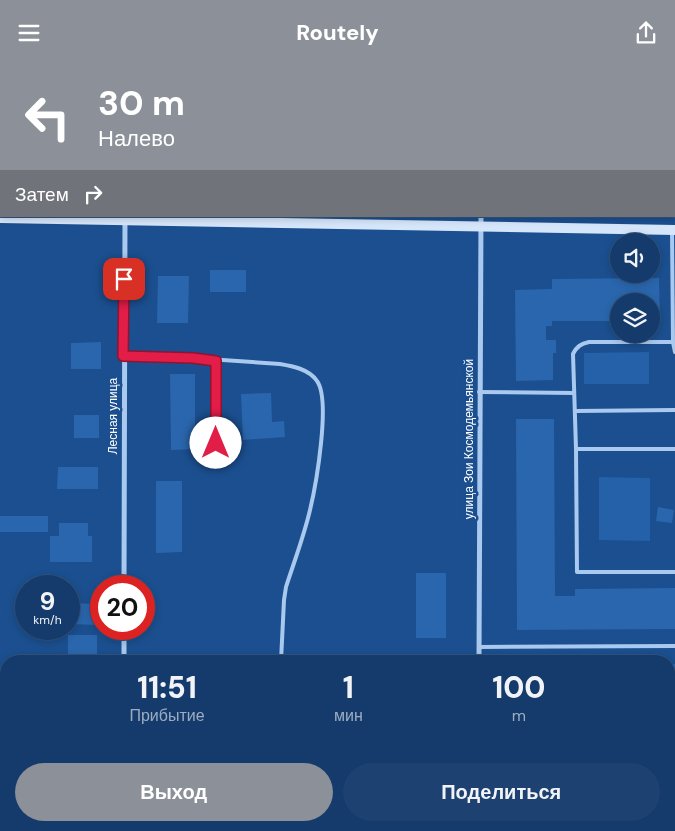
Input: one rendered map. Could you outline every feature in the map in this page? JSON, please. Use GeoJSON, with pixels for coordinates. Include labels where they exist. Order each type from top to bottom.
{"type":"FeatureCollection","features":[{"type":"Feature","properties":{"kind":"main road"},"geometry":{"type":"LineString","coordinates":[[0,218],[481,221],[673,230]]}},
{"type":"Feature","properties":{"kind":"street","name":"Лесная улица"},"geometry":{"type":"LineString","coordinates":[[124,575],[123,356],[125,219]]}},
{"type":"Feature","properties":{"kind":"street","name":"улица Зои Космодемьянской"},"geometry":{"type":"LineString","coordinates":[[478,655],[481,221]]}},
{"type":"Feature","properties":{"kind":"street"},"geometry":{"type":"LineString","coordinates":[[124,640],[124,655]]}},
{"type":"Feature","properties":{"kind":"lane"},"geometry":{"type":"LineString","coordinates":[[673,230],[673,342],[675,352]]}},
{"type":"Feature","properties":{"kind":"lane"},"geometry":{"type":"LineString","coordinates":[[673,342],[589,342],[576,348],[573,354],[577,572],[675,572]]}},
{"type":"Feature","properties":{"kind":"lane"},"geometry":{"type":"LineString","coordinates":[[123,356],[193,358],[292,365],[305,371],[317,380],[322,393],[323,417],[310,510],[286,587],[281,655]]}},
{"type":"Feature","properties":{"kind":"lane"},"geometry":{"type":"LineString","coordinates":[[216,361],[216,443]]}},
{"type":"Feature","properties":{"kind":"lane"},"geometry":{"type":"LineString","coordinates":[[479,393],[574,393]]}},
{"type":"Feature","properties":{"kind":"lane"},"geometry":{"type":"LineString","coordinates":[[575,411],[675,411]]}},
{"type":"Feature","properties":{"kind":"lane"},"geometry":{"type":"LineString","coordinates":[[576,449],[675,449]]}},
{"type":"Feature","properties":{"kind":"lane"},"geometry":{"type":"LineString","coordinates":[[478,647],[675,645]]}},
{"type":"Feature","properties":{"kind":"shaded area"},"geometry":{"type":"Polygon","coordinates":[[[649,352],[649,384],[584,384],[584,353],[649,352]]]}},
{"type":"Feature","properties":{"kind":"shaded area"},"geometry":{"type":"Polygon","coordinates":[[[599,477],[650,478],[650,541],[599,540],[599,477]]]}},
{"type":"Feature","properties":{"kind":"building"},"geometry":{"type":"Polygon","coordinates":[[[210,270],[246,270],[246,292],[210,292],[210,270]]]}},
{"type":"Feature","properties":{"kind":"building"},"geometry":{"type":"Polygon","coordinates":[[[158,276],[189,276],[188,323],[157,323],[158,276]]]}},
{"type":"Feature","properties":{"kind":"building"},"geometry":{"type":"Polygon","coordinates":[[[610,278],[610,283],[659,283],[659,293],[610,293],[610,321],[552,321],[552,326],[546,326],[546,340],[556,340],[556,353],[553,353],[553,380],[516,381],[515,290],[552,289],[552,279],[610,278]]]}},
{"type":"Feature","properties":{"kind":"building"},"geometry":{"type":"Polygon","coordinates":[[[101,342],[101,369],[71,369],[71,343],[101,342]]]}},
{"type":"Feature","properties":{"kind":"building"},"geometry":{"type":"Polygon","coordinates":[[[170,374],[195,374],[195,449],[171,450],[170,374]]]}},
{"type":"Feature","properties":{"kind":"building"},"geometry":{"type":"Polygon","coordinates":[[[271,393],[272,422],[284,421],[285,437],[243,440],[241,394],[271,393]]]}},
{"type":"Feature","properties":{"kind":"building"},"geometry":{"type":"Polygon","coordinates":[[[74,415],[99,415],[99,438],[74,438],[74,415]]]}},
{"type":"Feature","properties":{"kind":"building"},"geometry":{"type":"Polygon","coordinates":[[[516,419],[554,419],[555,596],[575,596],[575,589],[675,588],[675,629],[517,630],[516,419]]]}},
{"type":"Feature","properties":{"kind":"building"},"geometry":{"type":"Polygon","coordinates":[[[58,467],[98,467],[98,489],[57,489],[58,467]]]}},
{"type":"Feature","properties":{"kind":"building"},"geometry":{"type":"Polygon","coordinates":[[[156,481],[182,481],[182,552],[156,553],[156,481]]]}},
{"type":"Feature","properties":{"kind":"building"},"geometry":{"type":"Polygon","coordinates":[[[658,507],[674,510],[672,523],[656,521],[658,507]]]}},
{"type":"Feature","properties":{"kind":"building"},"geometry":{"type":"Polygon","coordinates":[[[0,516],[48,516],[48,532],[0,532],[0,516]]]}},
{"type":"Feature","properties":{"kind":"building"},"geometry":{"type":"Polygon","coordinates":[[[59,523],[88,523],[88,536],[92,536],[92,562],[50,562],[50,536],[59,536],[59,523]]]}},
{"type":"Feature","properties":{"kind":"building"},"geometry":{"type":"Polygon","coordinates":[[[416,573],[446,573],[446,638],[416,638],[416,573]]]}},
{"type":"Feature","properties":{"kind":"building"},"geometry":{"type":"Polygon","coordinates":[[[80,603],[90,604],[90,625],[80,624],[80,603]]]}},
{"type":"Feature","properties":{"kind":"building"},"geometry":{"type":"Polygon","coordinates":[[[80,635],[90,635],[90,640],[97,640],[97,655],[68,655],[68,640],[80,640],[80,635]]]}},
{"type":"Feature","properties":{"kind":"route"},"geometry":{"type":"LineString","coordinates":[[124,279],[123,356],[193,358],[216,361],[216,443]]}}]}
